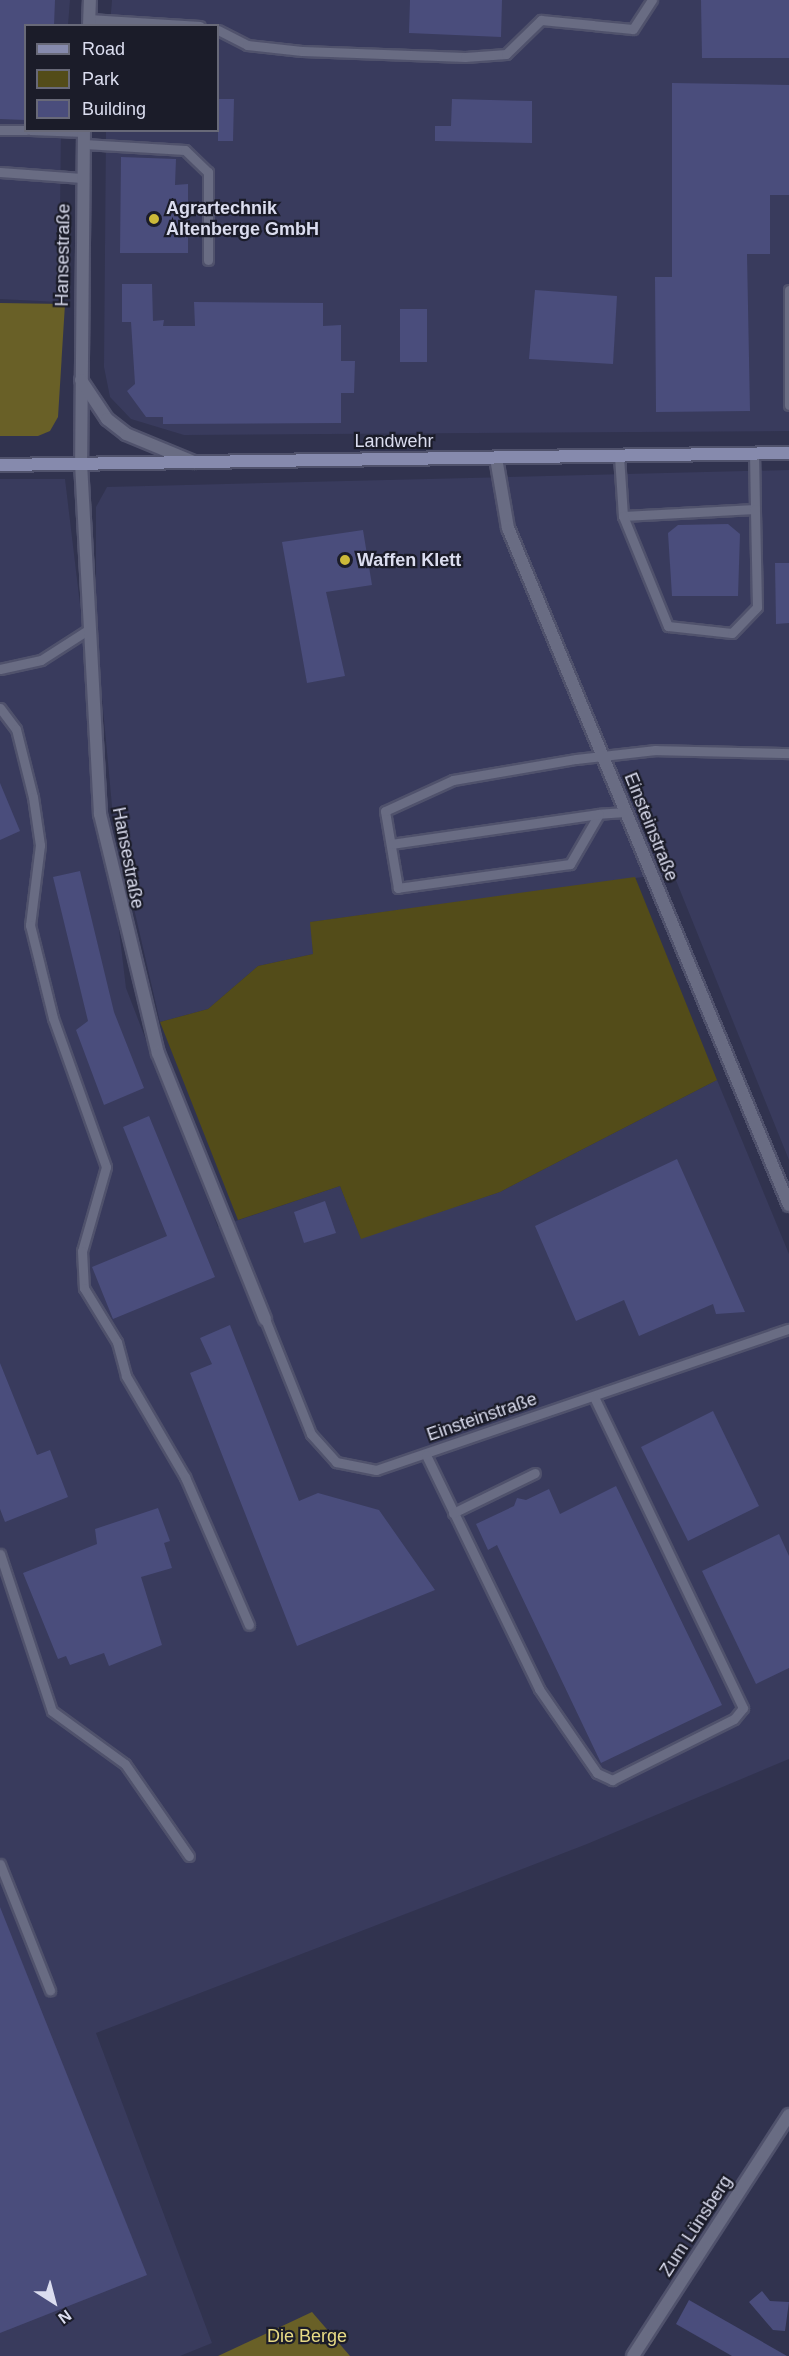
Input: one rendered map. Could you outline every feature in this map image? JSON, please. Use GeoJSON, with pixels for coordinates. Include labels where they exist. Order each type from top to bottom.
{"type":"FeatureCollection","features":[{"type":"Feature","properties":{"kind":"main road","name":"Landwehr"},"geometry":{"type":"LineString","coordinates":[[0,465],[789,453]]}},
{"type":"Feature","properties":{"kind":"street"},"geometry":{"type":"LineString","coordinates":[[89,22],[90,0]]}},
{"type":"Feature","properties":{"kind":"street","name":"Hansestraße"},"geometry":{"type":"LineString","coordinates":[[84,135],[81,464],[88,630],[100,814],[126,938],[158,1053],[265,1319]]}},
{"type":"Feature","properties":{"kind":"street"},"geometry":{"type":"LineString","coordinates":[[81,379],[107,419],[126,434],[194,462]]}},
{"type":"Feature","properties":{"kind":"street","name":"Einsteinstraße"},"geometry":{"type":"LineString","coordinates":[[496,458],[508,528],[789,1204]]}},
{"type":"Feature","properties":{"kind":"street","name":"Zum Lünsberg"},"geometry":{"type":"LineString","coordinates":[[633,2356],[789,2115]]}},
{"type":"Feature","properties":{"kind":"lane"},"geometry":{"type":"LineString","coordinates":[[219,31],[247,45],[302,51],[465,57],[506,54],[542,20],[633,29],[652,0]]}},
{"type":"Feature","properties":{"kind":"lane"},"geometry":{"type":"LineString","coordinates":[[89,22],[144,24]]}},
{"type":"Feature","properties":{"kind":"lane"},"geometry":{"type":"LineString","coordinates":[[0,130],[24,130]]}},
{"type":"Feature","properties":{"kind":"lane"},"geometry":{"type":"LineString","coordinates":[[52,132],[185,150],[208,172],[208,260]]}},
{"type":"Feature","properties":{"kind":"lane"},"geometry":{"type":"LineString","coordinates":[[0,172],[82,178]]}},
{"type":"Feature","properties":{"kind":"lane"},"geometry":{"type":"LineString","coordinates":[[789,290],[789,405]]}},
{"type":"Feature","properties":{"kind":"lane"},"geometry":{"type":"LineString","coordinates":[[619,456],[623,516],[668,626],[732,633],[758,607],[754,453]]}},
{"type":"Feature","properties":{"kind":"lane"},"geometry":{"type":"LineString","coordinates":[[623,516],[755,509]]}},
{"type":"Feature","properties":{"kind":"lane"},"geometry":{"type":"LineString","coordinates":[[0,669],[41,660],[88,630]]}},
{"type":"Feature","properties":{"kind":"lane"},"geometry":{"type":"LineString","coordinates":[[0,708],[16,729],[33,797],[40,845],[30,925],[53,1017],[106,1167],[82,1251],[84,1288],[117,1342],[126,1376],[185,1477],[249,1625]]}},
{"type":"Feature","properties":{"kind":"lane"},"geometry":{"type":"LineString","coordinates":[[599,814],[570,864],[398,888],[385,811],[453,780],[602,756],[655,750],[789,753]]}},
{"type":"Feature","properties":{"kind":"lane"},"geometry":{"type":"LineString","coordinates":[[391,844],[625,812]]}},
{"type":"Feature","properties":{"kind":"lane","name":"Einsteinstraße"},"geometry":{"type":"LineString","coordinates":[[265,1319],[311,1434],[336,1462],[376,1470],[426,1455],[789,1329]]}},
{"type":"Feature","properties":{"kind":"lane"},"geometry":{"type":"LineString","coordinates":[[426,1455],[539,1689],[602,1777],[619,1777],[740,1715],[742,1704],[594,1397]]}},
{"type":"Feature","properties":{"kind":"lane"},"geometry":{"type":"LineString","coordinates":[[453,1513],[535,1473]]}},
{"type":"Feature","properties":{"kind":"lane"},"geometry":{"type":"LineString","coordinates":[[0,1554],[52,1711],[125,1764],[189,1856]]}},
{"type":"Feature","properties":{"kind":"lane"},"geometry":{"type":"LineString","coordinates":[[0,1864],[50,1990]]}},
{"type":"Feature","properties":{"kind":"shaded area"},"geometry":{"type":"Polygon","coordinates":[[[0,0],[70,0],[68,24],[24,24],[24,132],[61,132],[59,302],[0,299],[0,0]]]}},
{"type":"Feature","properties":{"kind":"shaded area"},"geometry":{"type":"Polygon","coordinates":[[[112,0],[789,0],[789,431],[184,435],[131,419],[110,397],[104,367],[106,132],[219,132],[219,24],[110,24],[112,0]]]}},
{"type":"Feature","properties":{"kind":"shaded area"},"geometry":{"type":"Polygon","coordinates":[[[789,470],[789,1160],[673,873],[311,922],[313,954],[258,966],[208,1009],[160,1022],[113,817],[96,633],[96,507],[107,487],[789,470]]]}},
{"type":"Feature","properties":{"kind":"shaded area"},"geometry":{"type":"Polygon","coordinates":[[[0,479],[65,479],[126,988],[218,1227],[340,1186],[361,1238],[500,1192],[717,1080],[789,1254],[789,1759],[587,1844],[96,2033],[212,2343],[180,2356],[0,2356],[0,479]]]}},
{"type":"Feature","properties":{"kind":"green space"},"geometry":{"type":"Polygon","coordinates":[[[0,303],[65,304],[58,417],[50,431],[38,436],[0,436],[0,303]]]}},
{"type":"Feature","properties":{"kind":"green space"},"geometry":{"type":"Polygon","coordinates":[[[635,877],[717,1080],[500,1192],[361,1239],[340,1186],[238,1220],[160,1022],[208,1009],[258,966],[313,954],[310,922],[635,877]]]}},
{"type":"Feature","properties":{"kind":"green space","name":"Die Berge"},"geometry":{"type":"Polygon","coordinates":[[[312,2312],[350,2356],[218,2356],[312,2312]]]}},
{"type":"Feature","properties":{"kind":"building"},"geometry":{"type":"Polygon","coordinates":[[[0,0],[55,0],[54,24],[24,24],[24,120],[0,119],[0,0]]]}},
{"type":"Feature","properties":{"kind":"building"},"geometry":{"type":"Polygon","coordinates":[[[410,0],[502,0],[501,37],[409,33],[410,0]]]}},
{"type":"Feature","properties":{"kind":"building"},"geometry":{"type":"Polygon","coordinates":[[[701,0],[789,0],[789,58],[702,58],[701,0]]]}},
{"type":"Feature","properties":{"kind":"building"},"geometry":{"type":"Polygon","coordinates":[[[672,83],[789,85],[789,195],[770,195],[770,254],[747,254],[750,411],[656,412],[655,277],[672,277],[672,83]]]}},
{"type":"Feature","properties":{"kind":"building"},"geometry":{"type":"Polygon","coordinates":[[[219,99],[234,99],[233,141],[218,141],[219,99]]]}},
{"type":"Feature","properties":{"kind":"building"},"geometry":{"type":"Polygon","coordinates":[[[452,99],[532,101],[532,143],[435,141],[435,126],[451,126],[452,99]]]}},
{"type":"Feature","properties":{"kind":"building","name":"Agrartechnik Altenberge GmbH"},"geometry":{"type":"Polygon","coordinates":[[[121,157],[176,159],[175,185],[188,184],[188,253],[120,253],[121,157]]]}},
{"type":"Feature","properties":{"kind":"building"},"geometry":{"type":"Polygon","coordinates":[[[122,284],[152,284],[153,321],[164,320],[163,326],[195,326],[194,302],[323,303],[323,326],[341,325],[341,361],[355,361],[354,393],[341,393],[341,423],[163,424],[163,417],[146,417],[127,391],[135,384],[131,322],[122,322],[122,284]]]}},
{"type":"Feature","properties":{"kind":"building"},"geometry":{"type":"Polygon","coordinates":[[[535,290],[617,296],[613,364],[529,359],[535,290]]]}},
{"type":"Feature","properties":{"kind":"building"},"geometry":{"type":"Polygon","coordinates":[[[400,309],[427,309],[427,362],[400,362],[400,309]]]}},
{"type":"Feature","properties":{"kind":"building"},"geometry":{"type":"Polygon","coordinates":[[[728,524],[740,534],[738,596],[672,596],[668,533],[678,525],[728,524]]]}},
{"type":"Feature","properties":{"kind":"building"},"geometry":{"type":"Polygon","coordinates":[[[363,530],[372,585],[326,592],[345,676],[307,683],[282,542],[363,530]]]}},
{"type":"Feature","properties":{"kind":"building"},"geometry":{"type":"Polygon","coordinates":[[[775,563],[789,563],[789,623],[776,624],[775,563]]]}},
{"type":"Feature","properties":{"kind":"building"},"geometry":{"type":"Polygon","coordinates":[[[0,783],[20,831],[0,840],[0,783]]]}},
{"type":"Feature","properties":{"kind":"building"},"geometry":{"type":"Polygon","coordinates":[[[80,871],[114,1012],[144,1088],[104,1105],[76,1030],[88,1021],[53,877],[80,871]]]}},
{"type":"Feature","properties":{"kind":"building"},"geometry":{"type":"Polygon","coordinates":[[[149,1116],[215,1277],[113,1319],[92,1267],[167,1236],[123,1127],[149,1116]]]}},
{"type":"Feature","properties":{"kind":"building"},"geometry":{"type":"Polygon","coordinates":[[[677,1159],[745,1312],[716,1314],[713,1304],[639,1336],[624,1300],[576,1321],[535,1226],[677,1159]]]}},
{"type":"Feature","properties":{"kind":"building"},"geometry":{"type":"Polygon","coordinates":[[[325,1201],[336,1233],[304,1243],[294,1212],[325,1201]]]}},
{"type":"Feature","properties":{"kind":"building"},"geometry":{"type":"Polygon","coordinates":[[[230,1325],[299,1501],[318,1493],[379,1510],[435,1590],[297,1646],[190,1373],[212,1364],[200,1338],[230,1325]]]}},
{"type":"Feature","properties":{"kind":"building"},"geometry":{"type":"Polygon","coordinates":[[[0,1363],[37,1455],[50,1450],[68,1497],[5,1522],[0,1509],[0,1363]]]}},
{"type":"Feature","properties":{"kind":"building"},"geometry":{"type":"Polygon","coordinates":[[[713,1411],[759,1506],[688,1541],[641,1447],[713,1411]]]}},
{"type":"Feature","properties":{"kind":"building"},"geometry":{"type":"Polygon","coordinates":[[[616,1486],[722,1705],[601,1763],[497,1545],[488,1550],[476,1524],[514,1506],[517,1498],[526,1500],[549,1489],[560,1514],[616,1486]]]}},
{"type":"Feature","properties":{"kind":"building"},"geometry":{"type":"Polygon","coordinates":[[[158,1508],[170,1541],[164,1543],[172,1568],[141,1577],[162,1645],[109,1666],[104,1653],[70,1665],[66,1656],[58,1659],[23,1573],[97,1544],[95,1529],[158,1508]]]}},
{"type":"Feature","properties":{"kind":"building"},"geometry":{"type":"Polygon","coordinates":[[[779,1534],[789,1556],[789,1668],[756,1684],[702,1571],[779,1534]]]}},
{"type":"Feature","properties":{"kind":"building"},"geometry":{"type":"Polygon","coordinates":[[[0,1907],[147,2275],[0,2333],[0,1907]]]}},
{"type":"Feature","properties":{"kind":"building"},"geometry":{"type":"Polygon","coordinates":[[[762,2291],[770,2301],[789,2302],[785,2331],[773,2330],[749,2302],[762,2291]]]}},
{"type":"Feature","properties":{"kind":"building"},"geometry":{"type":"Polygon","coordinates":[[[689,2300],[787,2356],[732,2356],[676,2324],[689,2300]]]}},
{"type":"Feature","properties":{"kind":"place","name":"Agrartechnik Altenberge GmbH"},"geometry":{"type":"Point","coordinates":[154,219]}},
{"type":"Feature","properties":{"kind":"place","name":"Waffen Klett"},"geometry":{"type":"Point","coordinates":[345,560]}}]}
